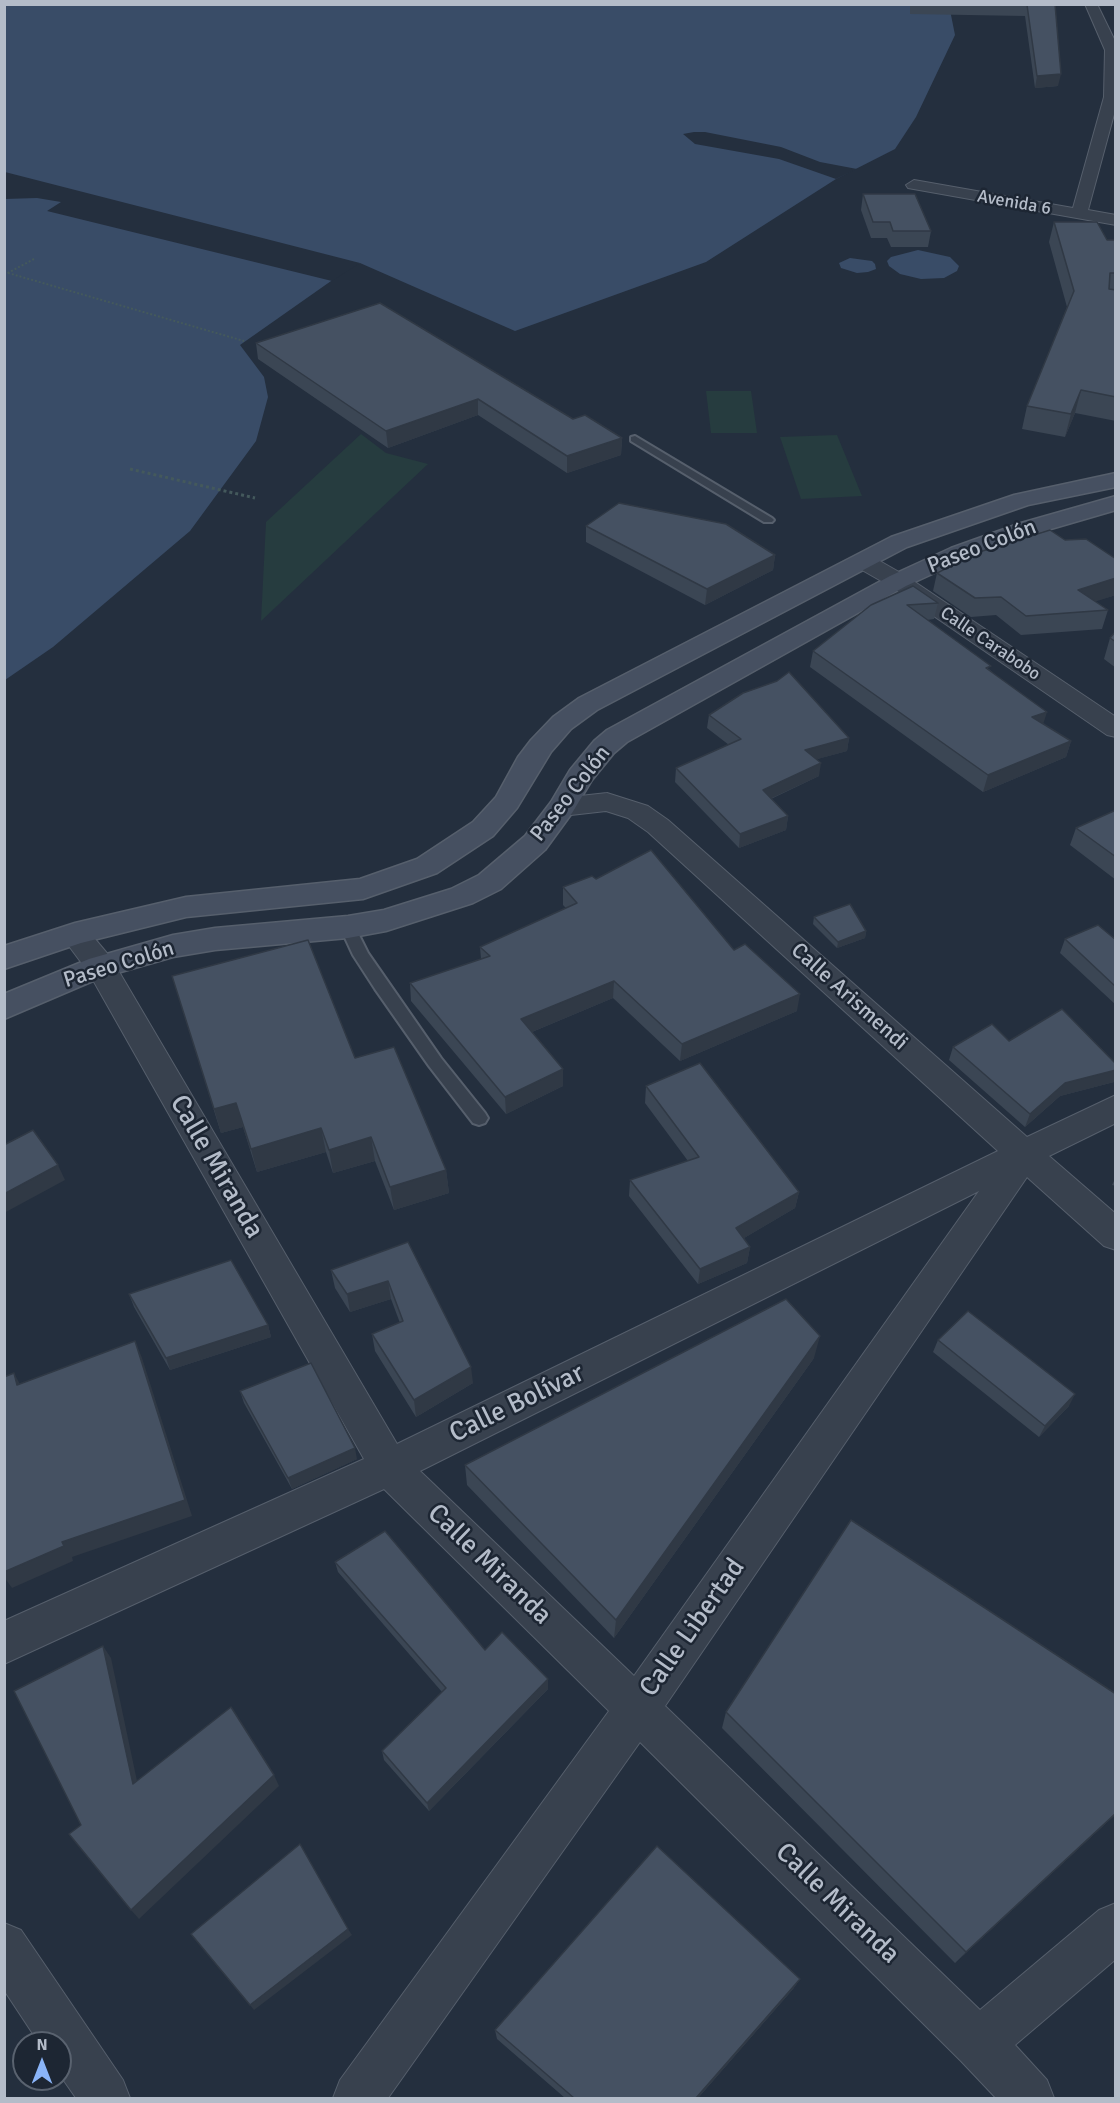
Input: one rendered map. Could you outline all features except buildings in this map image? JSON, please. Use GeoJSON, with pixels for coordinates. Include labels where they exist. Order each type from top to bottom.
{"type":"FeatureCollection","features":[{"type":"Feature","properties":{"kind":"street"},"geometry":{"type":"LineString","coordinates":[[1079,214],[1113,95],[1112,50],[1091,4]]}},
{"type":"Feature","properties":{"kind":"street","name":"Avenida 6"},"geometry":{"type":"LineString","coordinates":[[914,185],[1116,220]]}},
{"type":"Feature","properties":{"kind":"street","name":"Paseo Colón"},"geometry":{"type":"LineString","coordinates":[[4,958],[75,934],[186,907],[363,889],[427,866],[483,829],[507,802],[532,757],[562,723],[588,704],[899,542],[988,510],[1077,486],[1116,480]]}},
{"type":"Feature","properties":{"kind":"street","name":"Paseo Colón"},"geometry":{"type":"LineString","coordinates":[[4,1007],[100,966],[172,946],[214,939],[348,927],[386,920],[427,908],[490,882],[535,843],[562,807],[580,776],[604,747],[617,736],[898,581],[958,553],[1019,531],[1116,503]]}},
{"type":"Feature","properties":{"kind":"street","name":"Calle Carabobo"},"geometry":{"type":"LineString","coordinates":[[863,561],[898,581],[1116,729]]}},
{"type":"Feature","properties":{"kind":"street"},"geometry":{"type":"LineString","coordinates":[[562,723],[604,747]]}},
{"type":"Feature","properties":{"kind":"street","name":"Calle Arismendi"},"geometry":{"type":"LineString","coordinates":[[562,807],[607,802],[638,812],[658,826],[1116,1236]]}},
{"type":"Feature","properties":{"kind":"street","name":"Calle Miranda"},"geometry":{"type":"LineString","coordinates":[[75,934],[100,966],[389,1467],[979,2043],[1029,2098]]}},
{"type":"Feature","properties":{"kind":"street","name":"Calle Bolívar"},"geometry":{"type":"LineString","coordinates":[[4,1643],[389,1467],[1116,1108]]}},
{"type":"Feature","properties":{"kind":"street","name":"Calle Libertad"},"geometry":{"type":"LineString","coordinates":[[358,2098],[637,1709],[1024,1154]]}},
{"type":"Feature","properties":{"kind":"street"},"geometry":{"type":"LineString","coordinates":[[979,2043],[1116,1927]]}},
{"type":"Feature","properties":{"kind":"street"},"geometry":{"type":"LineString","coordinates":[[4,1947],[105,2098]]}},
{"type":"Feature","properties":{"kind":"lane"},"geometry":{"type":"LineString","coordinates":[[634,439],[768,520]]}},
{"type":"Feature","properties":{"kind":"lane"},"geometry":{"type":"LineString","coordinates":[[348,927],[361,956],[435,1062],[479,1118]]}},
{"type":"Feature","properties":{"kind":"path"},"geometry":{"type":"LineString","coordinates":[[6,274],[34,259]]}},
{"type":"Feature","properties":{"kind":"path"},"geometry":{"type":"LineString","coordinates":[[6,274],[244,341]]}},
{"type":"Feature","properties":{"kind":"path"},"geometry":{"type":"LineString","coordinates":[[130,469],[255,498]]}},
{"type":"Feature","properties":{"kind":"green space"},"geometry":{"type":"Polygon","coordinates":[[[706,391],[751,391],[757,433],[711,433],[706,391]]]}},
{"type":"Feature","properties":{"kind":"green space"},"geometry":{"type":"Polygon","coordinates":[[[361,434],[386,453],[428,464],[261,621],[266,522],[361,434]]]}},
{"type":"Feature","properties":{"kind":"green space"},"geometry":{"type":"Polygon","coordinates":[[[837,435],[862,496],[801,499],[780,437],[837,435]]]}},
{"type":"Feature","properties":{"kind":"water"},"geometry":{"type":"Polygon","coordinates":[[[5,5],[949,5],[955,35],[916,117],[895,149],[836,179],[706,262],[515,331],[360,263],[351,267],[240,345],[264,377],[268,397],[256,441],[190,531],[53,647],[5,680],[5,5]]]}},
{"type":"Feature","properties":{"kind":"water"},"geometry":{"type":"Polygon","coordinates":[[[918,250],[950,257],[959,266],[957,271],[944,278],[921,279],[900,274],[889,266],[887,261],[891,257],[918,250]]]}},
{"type":"Feature","properties":{"kind":"water"},"geometry":{"type":"Polygon","coordinates":[[[850,258],[872,261],[876,269],[857,273],[841,268],[839,263],[850,258]]]}},
{"type":"Feature","properties":{"kind":"pier"},"geometry":{"type":"Polygon","coordinates":[[[705,132],[781,147],[820,162],[857,169],[836,179],[779,159],[695,144],[683,134],[705,132]]]}},
{"type":"Feature","properties":{"kind":"pier"},"geometry":{"type":"Polygon","coordinates":[[[5,172],[360,263],[332,281],[47,211],[61,202],[37,198],[5,199],[5,172]]]}}]}
